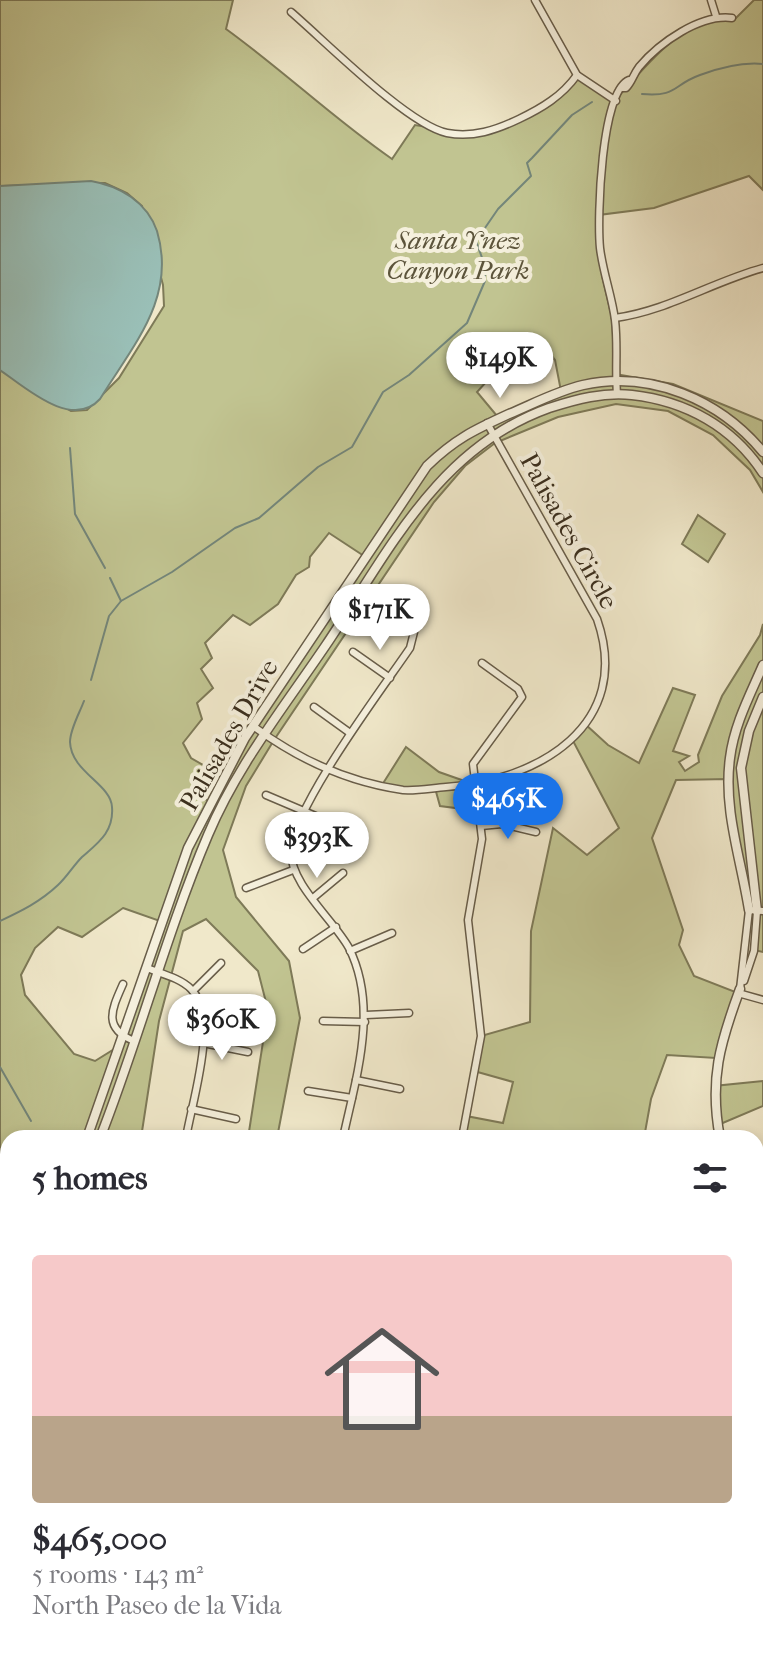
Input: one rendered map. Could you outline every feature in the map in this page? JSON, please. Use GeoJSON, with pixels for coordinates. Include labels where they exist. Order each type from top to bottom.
{"type":"FeatureCollection","features":[{"type":"Feature","properties":{"kind":"street"},"geometry":{"type":"LineString","coordinates":[[535,0],[577,75],[616,101]]}},
{"type":"Feature","properties":{"kind":"street"},"geometry":{"type":"LineString","coordinates":[[711,0],[716,16]]}},
{"type":"Feature","properties":{"kind":"street"},"geometry":{"type":"LineString","coordinates":[[291,12],[413,115],[449,133],[479,134],[503,127],[553,100],[577,75]]}},
{"type":"Feature","properties":{"kind":"street"},"geometry":{"type":"LineString","coordinates":[[617,394],[615,318],[604,273],[600,224],[605,131],[622,88],[662,45],[716,16],[732,18]]}},
{"type":"Feature","properties":{"kind":"street"},"geometry":{"type":"LineString","coordinates":[[615,318],[649,312],[717,282],[763,268]]}},
{"type":"Feature","properties":{"kind":"street","name":"Palisades Drive"},"geometry":{"type":"LineString","coordinates":[[90,1130],[188,848],[207,806],[253,726],[427,466],[456,438],[487,423],[582,385],[616,382],[662,387],[702,402],[741,428],[763,452]]}},
{"type":"Feature","properties":{"kind":"street","name":"Palisades Drive"},"geometry":{"type":"LineString","coordinates":[[103,1130],[218,811],[264,734],[430,490],[463,457],[525,418],[567,402],[617,394],[655,398],[697,413],[734,438],[763,473]]}},
{"type":"Feature","properties":{"kind":"street","name":"Palisades Circle"},"geometry":{"type":"LineString","coordinates":[[253,726],[328,772],[406,790],[476,785],[523,773],[572,739],[596,703],[604,677],[605,643],[597,619],[487,423]]}},
{"type":"Feature","properties":{"kind":"street"},"geometry":{"type":"LineString","coordinates":[[345,1130],[365,1019],[350,951],[293,870],[292,841],[350,733],[410,648],[414,632]]}},
{"type":"Feature","properties":{"kind":"street"},"geometry":{"type":"LineString","coordinates":[[353,652],[390,678]]}},
{"type":"Feature","properties":{"kind":"street"},"geometry":{"type":"LineString","coordinates":[[463,1130],[481,1036],[468,920],[482,839],[473,764],[522,697],[518,689],[482,663]]}},
{"type":"Feature","properties":{"kind":"street"},"geometry":{"type":"LineString","coordinates":[[756,910],[732,820],[728,779],[739,721],[763,665]]}},
{"type":"Feature","properties":{"kind":"street"},"geometry":{"type":"LineString","coordinates":[[719,1130],[714,1086],[716,1058],[754,951],[756,910],[741,768],[749,731],[763,697]]}},
{"type":"Feature","properties":{"kind":"street"},"geometry":{"type":"LineString","coordinates":[[314,707],[350,733]]}},
{"type":"Feature","properties":{"kind":"street"},"geometry":{"type":"LineString","coordinates":[[266,795],[339,826]]}},
{"type":"Feature","properties":{"kind":"street"},"geometry":{"type":"LineString","coordinates":[[207,806],[218,811]]}},
{"type":"Feature","properties":{"kind":"street"},"geometry":{"type":"LineString","coordinates":[[481,826],[502,824],[536,832]]}},
{"type":"Feature","properties":{"kind":"street"},"geometry":{"type":"LineString","coordinates":[[246,888],[293,870]]}},
{"type":"Feature","properties":{"kind":"street"},"geometry":{"type":"LineString","coordinates":[[313,898],[343,873]]}},
{"type":"Feature","properties":{"kind":"street"},"geometry":{"type":"LineString","coordinates":[[303,949],[336,927]]}},
{"type":"Feature","properties":{"kind":"street"},"geometry":{"type":"LineString","coordinates":[[350,951],[392,933]]}},
{"type":"Feature","properties":{"kind":"street"},"geometry":{"type":"LineString","coordinates":[[193,991],[221,963]]}},
{"type":"Feature","properties":{"kind":"street"},"geometry":{"type":"LineString","coordinates":[[147,968],[193,991],[201,1003],[207,1024],[187,1130]]}},
{"type":"Feature","properties":{"kind":"street"},"geometry":{"type":"LineString","coordinates":[[123,984],[110,1014],[111,1022],[123,1037],[134,1041]]}},
{"type":"Feature","properties":{"kind":"street"},"geometry":{"type":"LineString","coordinates":[[739,991],[763,1000]]}},
{"type":"Feature","properties":{"kind":"street"},"geometry":{"type":"LineString","coordinates":[[323,1021],[409,1013]]}},
{"type":"Feature","properties":{"kind":"street"},"geometry":{"type":"LineString","coordinates":[[203,1043],[248,1052]]}},
{"type":"Feature","properties":{"kind":"street"},"geometry":{"type":"LineString","coordinates":[[356,1080],[400,1089]]}},
{"type":"Feature","properties":{"kind":"street"},"geometry":{"type":"LineString","coordinates":[[308,1091],[352,1098]]}},
{"type":"Feature","properties":{"kind":"street"},"geometry":{"type":"LineString","coordinates":[[191,1109],[236,1119]]}},
{"type":"Feature","properties":{"kind":"green space","name":"Santa Ynez Canyon Park"},"geometry":{"type":"Polygon","coordinates":[[[0,0],[233,0],[226,29],[392,159],[415,125],[464,133],[490,129],[526,114],[559,93],[577,72],[617,98],[668,44],[683,33],[715,20],[733,21],[754,0],[763,0],[763,190],[749,176],[654,208],[599,215],[602,275],[612,318],[615,374],[673,384],[763,421],[763,492],[750,470],[713,435],[668,411],[616,404],[558,417],[495,443],[465,466],[434,502],[246,786],[223,850],[236,897],[289,961],[300,1018],[279,1130],[249,1130],[268,1010],[258,971],[206,919],[183,931],[159,1021],[142,1130],[0,1130],[0,370],[71,411],[87,410],[119,378],[164,306],[163,285],[142,206],[127,193],[105,183],[0,186],[0,0]],[[538,339],[505,361],[477,392],[497,416],[561,391],[555,360],[538,339]],[[329,533],[310,557],[309,567],[296,575],[278,604],[250,625],[233,615],[205,643],[212,658],[201,669],[213,688],[197,703],[202,719],[183,743],[191,758],[215,772],[201,798],[210,801],[245,738],[367,558],[329,533]],[[123,908],[82,937],[58,927],[35,948],[21,975],[25,995],[74,1054],[95,1061],[119,1046],[163,922],[123,908]]]}},
{"type":"Feature","properties":{"kind":"green space"},"geometry":{"type":"Polygon","coordinates":[[[698,515],[725,534],[708,562],[682,544],[698,515]]]}},
{"type":"Feature","properties":{"kind":"green space"},"geometry":{"type":"Polygon","coordinates":[[[763,624],[763,952],[754,950],[757,911],[749,910],[728,779],[676,780],[652,838],[683,930],[679,945],[694,976],[738,993],[716,1058],[667,1055],[651,1099],[645,1130],[463,1130],[466,1116],[503,1123],[513,1082],[474,1071],[481,1036],[530,1022],[531,931],[553,828],[587,855],[619,828],[572,739],[585,724],[608,745],[639,763],[673,688],[695,695],[673,751],[689,756],[679,762],[685,771],[699,762],[698,755],[722,696],[760,635],[763,624]]]}},
{"type":"Feature","properties":{"kind":"green space"},"geometry":{"type":"Polygon","coordinates":[[[406,747],[439,772],[476,785],[479,811],[440,806],[435,788],[406,790],[382,785],[406,747]]]}},
{"type":"Feature","properties":{"kind":"green space"},"geometry":{"type":"Polygon","coordinates":[[[763,1081],[763,1106],[718,1125],[714,1086],[763,1081]]]}},
{"type":"Feature","properties":{"kind":"water"},"geometry":{"type":"Polygon","coordinates":[[[91,181],[122,191],[147,212],[157,231],[162,255],[161,278],[148,320],[126,359],[100,399],[89,407],[76,410],[49,403],[0,370],[0,186],[91,181]]]}},
{"type":"Feature","properties":{"kind":"waterway"},"geometry":{"type":"LineString","coordinates":[[642,94],[669,92],[691,79],[723,68],[763,64]]}},
{"type":"Feature","properties":{"kind":"waterway"},"geometry":{"type":"LineString","coordinates":[[91,680],[109,616],[121,601],[172,572],[235,528],[259,518],[318,467],[352,447],[383,392],[409,375],[467,323],[485,281],[485,266],[476,241],[498,209],[531,176],[527,163],[572,115],[592,102]]}},
{"type":"Feature","properties":{"kind":"waterway"},"geometry":{"type":"LineString","coordinates":[[70,448],[75,514],[105,568]]}},
{"type":"Feature","properties":{"kind":"waterway"},"geometry":{"type":"LineString","coordinates":[[110,578],[121,601]]}},
{"type":"Feature","properties":{"kind":"waterway"},"geometry":{"type":"LineString","coordinates":[[0,921],[51,891],[108,830],[112,816],[110,799],[77,762],[70,742],[84,701]]}},
{"type":"Feature","properties":{"kind":"waterway"},"geometry":{"type":"LineString","coordinates":[[0,1067],[31,1121]]}}]}
